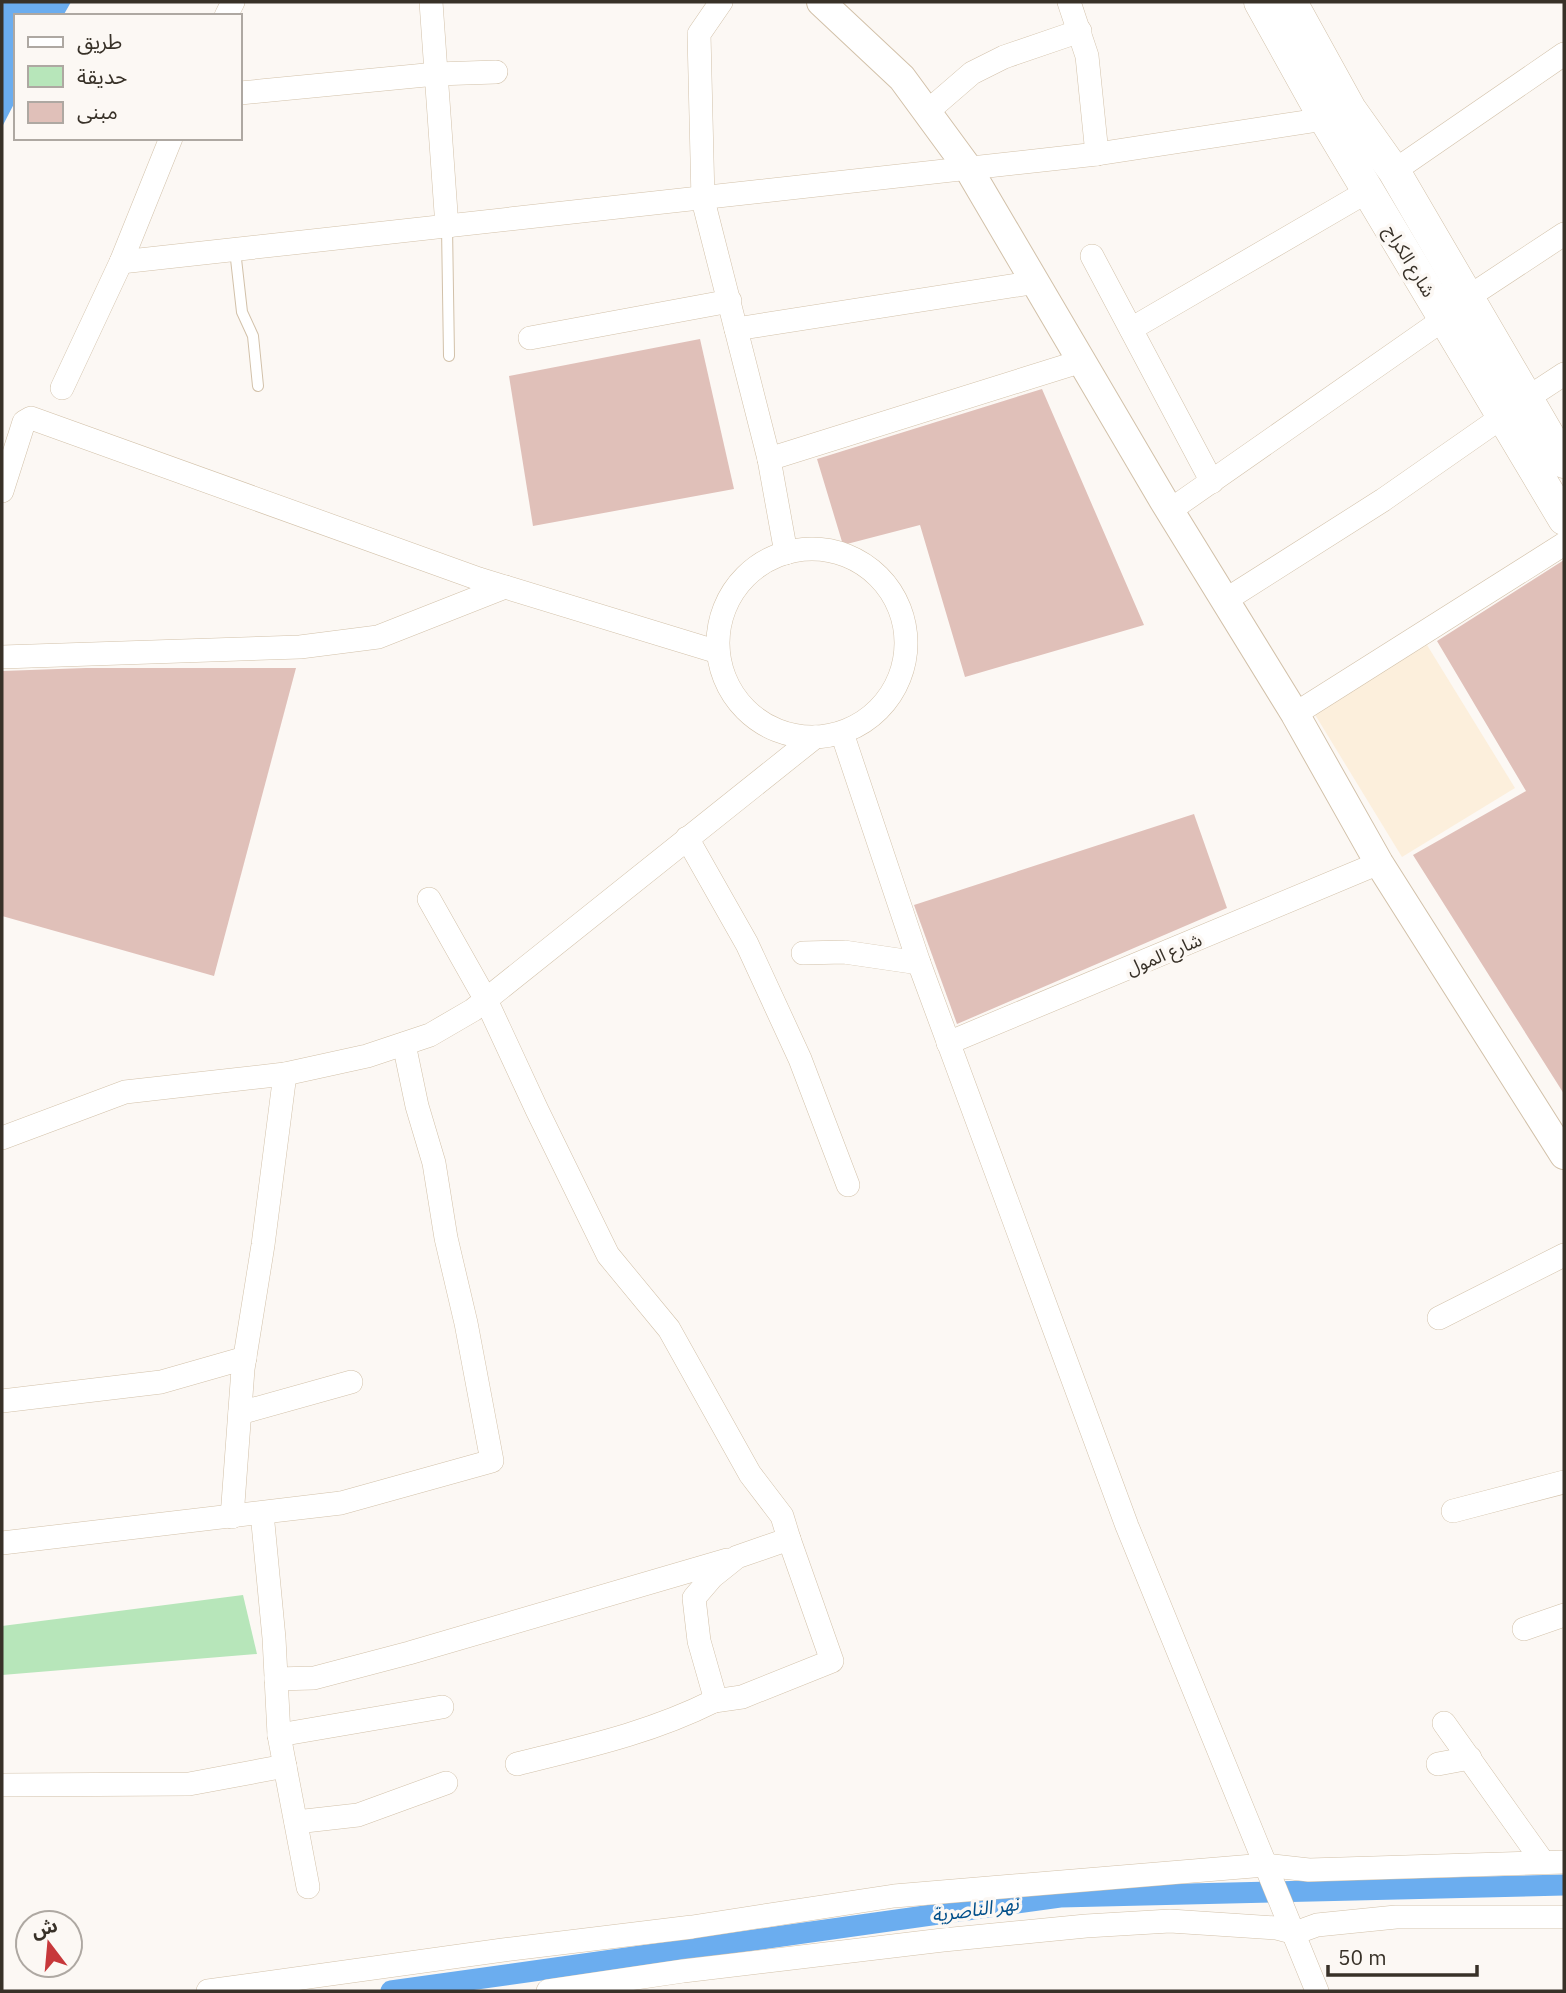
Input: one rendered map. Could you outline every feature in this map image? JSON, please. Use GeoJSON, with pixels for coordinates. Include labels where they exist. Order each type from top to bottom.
{"type":"FeatureCollection","features":[{"type":"Feature","properties":{"kind":"main road","name":"شارع الكراج"},"geometry":{"type":"LineString","coordinates":[[1260,2],[1338,114],[1394,171],[1456,309],[1514,408],[1564,519]]}},
{"type":"Feature","properties":{"kind":"main road","name":"شارع الكراج"},"geometry":{"type":"LineString","coordinates":[[1291,2],[1368,191],[1456,309]]}},
{"type":"Feature","properties":{"kind":"main road","name":"شارع الكراج"},"geometry":{"type":"LineString","coordinates":[[1514,408],[1564,463]]}},
{"type":"Feature","properties":{"kind":"street"},"geometry":{"type":"LineString","coordinates":[[431,2],[447,227]]}},
{"type":"Feature","properties":{"kind":"street"},"geometry":{"type":"LineString","coordinates":[[721,2],[699,34],[703,200],[769,459],[786,553]]}},
{"type":"Feature","properties":{"kind":"street"},"geometry":{"type":"LineString","coordinates":[[821,2],[902,78],[968,167],[1169,511],[1295,714],[1378,863],[1564,1154]]}},
{"type":"Feature","properties":{"kind":"street"},"geometry":{"type":"LineString","coordinates":[[1076,4],[1091,82],[1097,154]]}},
{"type":"Feature","properties":{"kind":"street"},"geometry":{"type":"LineString","coordinates":[[928,111],[972,73],[1004,57],[1080,31]]}},
{"type":"Feature","properties":{"kind":"street"},"geometry":{"type":"LineString","coordinates":[[1394,171],[1564,54]]}},
{"type":"Feature","properties":{"kind":"street"},"geometry":{"type":"LineString","coordinates":[[242,93],[436,74],[496,72]]}},
{"type":"Feature","properties":{"kind":"street"},"geometry":{"type":"LineString","coordinates":[[121,262],[703,200],[1097,154],[1338,114]]}},
{"type":"Feature","properties":{"kind":"street"},"geometry":{"type":"LineString","coordinates":[[62,388],[121,262],[171,140]]}},
{"type":"Feature","properties":{"kind":"street"},"geometry":{"type":"LineString","coordinates":[[1131,328],[1368,191]]}},
{"type":"Feature","properties":{"kind":"street"},"geometry":{"type":"LineString","coordinates":[[1169,511],[1564,233]]}},
{"type":"Feature","properties":{"kind":"street"},"geometry":{"type":"LineString","coordinates":[[1092,256],[1212,482]]}},
{"type":"Feature","properties":{"kind":"street"},"geometry":{"type":"LineString","coordinates":[[736,330],[1037,282]]}},
{"type":"Feature","properties":{"kind":"street"},"geometry":{"type":"LineString","coordinates":[[530,338],[730,301]]}},
{"type":"Feature","properties":{"kind":"street"},"geometry":{"type":"LineString","coordinates":[[769,459],[1082,361]]}},
{"type":"Feature","properties":{"kind":"street"},"geometry":{"type":"LineString","coordinates":[[1224,601],[1382,500],[1564,374]]}},
{"type":"Feature","properties":{"kind":"street"},"geometry":{"type":"LineString","coordinates":[[2,491],[24,422],[31,418],[505,587],[718,652]]}},
{"type":"Feature","properties":{"kind":"street"},"geometry":{"type":"LineString","coordinates":[[1295,714],[1564,544]]}},
{"type":"Feature","properties":{"kind":"street"},"geometry":{"type":"LineString","coordinates":[[818,549],[850,557],[877,575],[897,600],[906,631],[905,663],[901,673],[892,693],[870,717],[842,733],[815,737],[791,735],[769,727],[749,713],[734,696],[723,675],[718,652],[720,626],[728,601],[743,580],[762,564],[786,553],[818,549]]}},
{"type":"Feature","properties":{"kind":"street"},"geometry":{"type":"LineString","coordinates":[[2,657],[300,647],[378,637],[505,587]]}},
{"type":"Feature","properties":{"kind":"street"},"geometry":{"type":"LineString","coordinates":[[842,733],[919,963],[1127,1526],[1317,1991]]}},
{"type":"Feature","properties":{"kind":"street"},"geometry":{"type":"LineString","coordinates":[[2,1138],[125,1092],[285,1074],[367,1056],[430,1035],[486,1000],[815,737]]}},
{"type":"Feature","properties":{"kind":"street"},"geometry":{"type":"LineString","coordinates":[[687,838],[747,944],[800,1059],[848,1185]]}},
{"type":"Feature","properties":{"kind":"street","name":"شارع المول"},"geometry":{"type":"LineString","coordinates":[[948,1043],[1378,863]]}},
{"type":"Feature","properties":{"kind":"street"},"geometry":{"type":"LineString","coordinates":[[429,899],[486,1000],[608,1255],[668,1329],[750,1474],[782,1516],[832,1661],[741,1697],[714,1701],[680,1718],[636,1734],[517,1764]]}},
{"type":"Feature","properties":{"kind":"street"},"geometry":{"type":"LineString","coordinates":[[803,953],[844,952],[919,963]]}},
{"type":"Feature","properties":{"kind":"street"},"geometry":{"type":"LineString","coordinates":[[2,1543],[341,1503],[492,1461],[466,1323],[446,1238],[434,1163],[417,1106],[404,1044]]}},
{"type":"Feature","properties":{"kind":"street"},"geometry":{"type":"LineString","coordinates":[[232,1517],[244,1358],[263,1245],[285,1074]]}},
{"type":"Feature","properties":{"kind":"street"},"geometry":{"type":"LineString","coordinates":[[1439,1318],[1564,1255]]}},
{"type":"Feature","properties":{"kind":"street"},"geometry":{"type":"LineString","coordinates":[[2,1401],[161,1382],[244,1358]]}},
{"type":"Feature","properties":{"kind":"street"},"geometry":{"type":"LineString","coordinates":[[240,1413],[351,1382]]}},
{"type":"Feature","properties":{"kind":"street"},"geometry":{"type":"LineString","coordinates":[[1453,1511],[1564,1482]]}},
{"type":"Feature","properties":{"kind":"street"},"geometry":{"type":"LineString","coordinates":[[262,1513],[279,1735],[308,1887]]}},
{"type":"Feature","properties":{"kind":"street"},"geometry":{"type":"LineString","coordinates":[[276,1679],[314,1678],[409,1653],[737,1557],[789,1539]]}},
{"type":"Feature","properties":{"kind":"street"},"geometry":{"type":"LineString","coordinates":[[714,1701],[699,1641],[694,1598],[712,1577],[737,1557]]}},
{"type":"Feature","properties":{"kind":"street"},"geometry":{"type":"LineString","coordinates":[[1524,1629],[1564,1615]]}},
{"type":"Feature","properties":{"kind":"street"},"geometry":{"type":"LineString","coordinates":[[279,1735],[442,1707]]}},
{"type":"Feature","properties":{"kind":"street"},"geometry":{"type":"LineString","coordinates":[[1444,1723],[1553,1862]]}},
{"type":"Feature","properties":{"kind":"street"},"geometry":{"type":"LineString","coordinates":[[1438,1764],[1470,1758]]}},
{"type":"Feature","properties":{"kind":"street"},"geometry":{"type":"LineString","coordinates":[[2,1785],[189,1784],[285,1766]]}},
{"type":"Feature","properties":{"kind":"street"},"geometry":{"type":"LineString","coordinates":[[296,1822],[358,1815],[446,1783]]}},
{"type":"Feature","properties":{"kind":"street"},"geometry":{"type":"LineString","coordinates":[[208,1991],[692,1927],[894,1896],[1267,1870],[1553,1862]]}},
{"type":"Feature","properties":{"kind":"street"},"geometry":{"type":"LineString","coordinates":[[548,1991],[710,1968],[1086,1926],[1170,1921],[1294,1931],[1317,1925],[1396,1917],[1564,1917]]}},
{"type":"Feature","properties":{"kind":"lane"},"geometry":{"type":"LineString","coordinates":[[447,227],[449,356]]}},
{"type":"Feature","properties":{"kind":"lane"},"geometry":{"type":"LineString","coordinates":[[235,250],[242,312],[253,336],[258,386]]}},
{"type":"Feature","properties":{"kind":"shaded area"},"geometry":{"type":"Polygon","coordinates":[[[1427,645],[1515,788],[1402,857],[1314,713],[1427,645]]]}},
{"type":"Feature","properties":{"kind":"green space"},"geometry":{"type":"Polygon","coordinates":[[[243,1595],[257,1654],[2,1675],[2,1626],[243,1595]]]}},
{"type":"Feature","properties":{"kind":"water"},"geometry":{"type":"Polygon","coordinates":[[[2,2],[71,2],[64,14],[14,14],[14,104],[2,127],[2,2]]]}},
{"type":"Feature","properties":{"kind":"building"},"geometry":{"type":"Polygon","coordinates":[[[700,339],[734,489],[533,526],[509,376],[700,339]]]}},
{"type":"Feature","properties":{"kind":"building"},"geometry":{"type":"Polygon","coordinates":[[[1042,389],[1144,625],[965,677],[920,525],[843,545],[817,459],[1042,389]]]}},
{"type":"Feature","properties":{"kind":"building"},"geometry":{"type":"Polygon","coordinates":[[[1564,560],[1564,1094],[1413,855],[1526,791],[1437,641],[1564,560]]]}},
{"type":"Feature","properties":{"kind":"building"},"geometry":{"type":"Polygon","coordinates":[[[86,668],[296,668],[214,976],[2,916],[2,671],[86,668]]]}},
{"type":"Feature","properties":{"kind":"building"},"geometry":{"type":"Polygon","coordinates":[[[1194,814],[1227,908],[957,1024],[914,905],[1194,814]]]}},
{"type":"Feature","properties":{"kind":"waterway","name":"نهر الناصرية"},"geometry":{"type":"LineString","coordinates":[[391,1991],[1060,1897],[1564,1885]]}}]}
